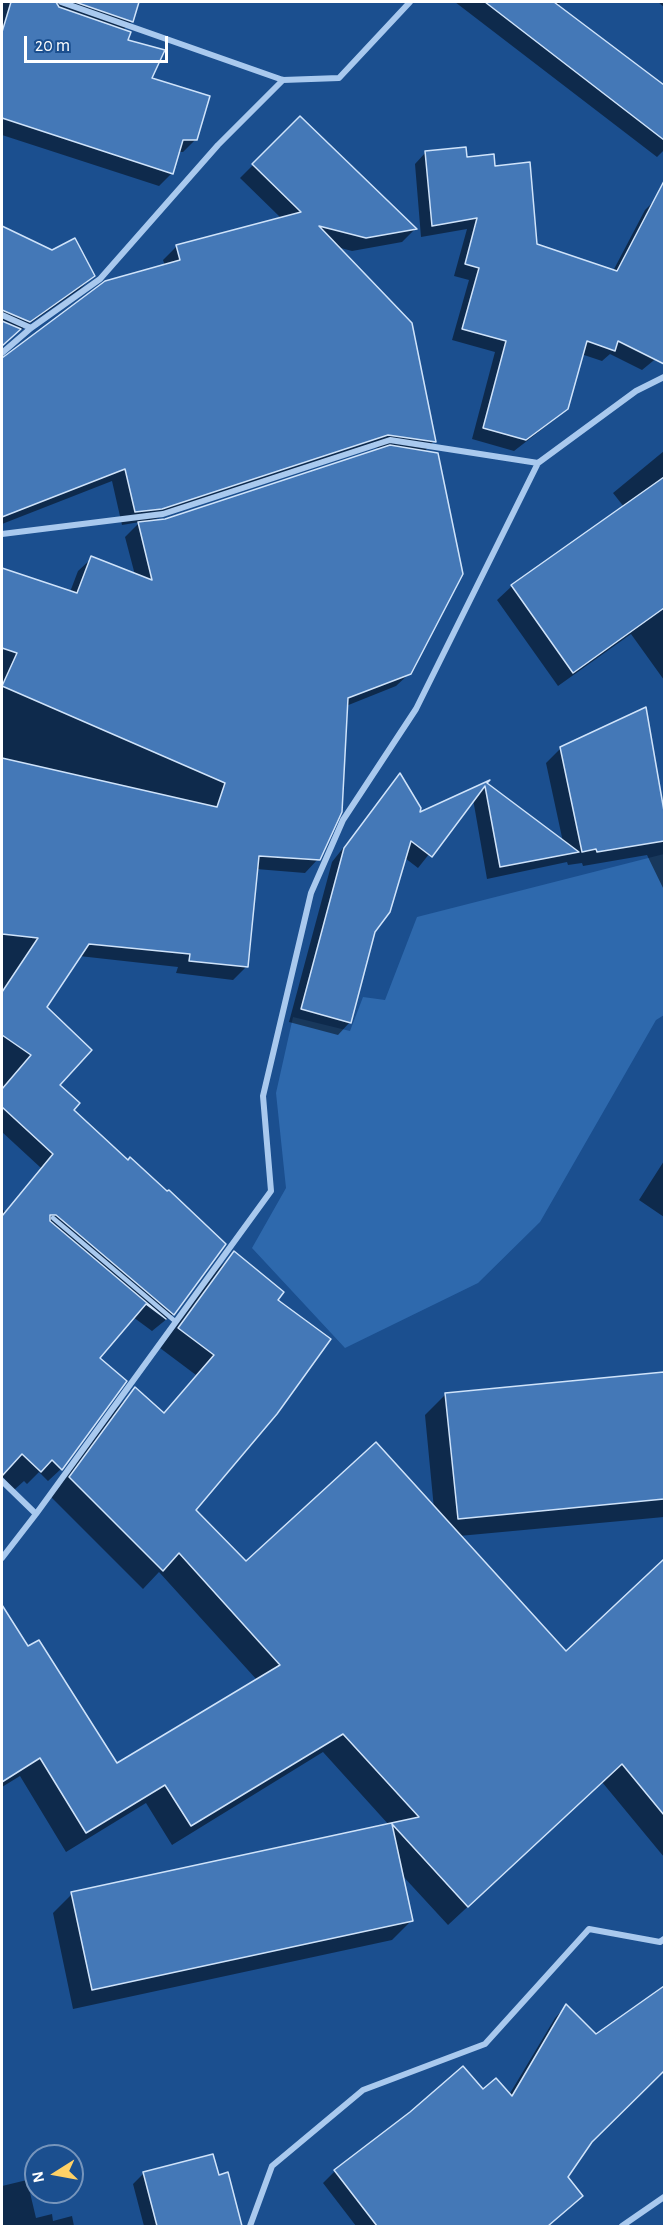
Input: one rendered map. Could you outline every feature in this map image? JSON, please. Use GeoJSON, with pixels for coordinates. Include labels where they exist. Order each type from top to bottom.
{"type":"FeatureCollection","features":[{"type":"Feature","properties":{"kind":"street"},"geometry":{"type":"LineString","coordinates":[[61,2],[283,80],[339,78],[410,2]]}},
{"type":"Feature","properties":{"kind":"street"},"geometry":{"type":"LineString","coordinates":[[2,353],[31,328],[100,279],[218,145],[283,80]]}},
{"type":"Feature","properties":{"kind":"street"},"geometry":{"type":"LineString","coordinates":[[2,315],[31,328]]}},
{"type":"Feature","properties":{"kind":"street"},"geometry":{"type":"LineString","coordinates":[[2,1558],[271,1191],[263,1096],[311,893],[343,820],[416,709],[538,463],[636,391],[664,377]]}},
{"type":"Feature","properties":{"kind":"street"},"geometry":{"type":"LineString","coordinates":[[2,534],[163,514],[390,440],[538,463]]}},
{"type":"Feature","properties":{"kind":"street"},"geometry":{"type":"LineString","coordinates":[[2,1481],[36,1514]]}},
{"type":"Feature","properties":{"kind":"street"},"geometry":{"type":"LineString","coordinates":[[250,2226],[272,2166],[363,2090],[485,2044],[589,1929],[660,1942],[664,1939]]}},
{"type":"Feature","properties":{"kind":"street"},"geometry":{"type":"LineString","coordinates":[[622,2226],[664,2197]]}},
{"type":"Feature","properties":{"kind":"lane"},"geometry":{"type":"LineString","coordinates":[[53,1218],[176,1322]]}},
{"type":"Feature","properties":{"kind":"shaded area"},"geometry":{"type":"Polygon","coordinates":[[[664,854],[664,1015],[656,1020],[540,1222],[478,1283],[345,1348],[252,1248],[286,1188],[276,1093],[293,1017],[350,1031],[363,997],[385,1000],[417,917],[664,854]]]}},
{"type":"Feature","properties":{"kind":"building"},"geometry":{"type":"Polygon","coordinates":[[[11,2],[56,2],[59,7],[131,32],[128,40],[165,50],[152,78],[210,96],[197,140],[183,140],[173,174],[2,118],[2,32],[11,2]]]}},
{"type":"Feature","properties":{"kind":"building"},"geometry":{"type":"Polygon","coordinates":[[[75,2],[139,2],[133,22],[75,2]]]}},
{"type":"Feature","properties":{"kind":"building"},"geometry":{"type":"Polygon","coordinates":[[[485,2],[554,2],[664,85],[664,140],[485,2]]]}},
{"type":"Feature","properties":{"kind":"building"},"geometry":{"type":"Polygon","coordinates":[[[300,116],[417,229],[366,238],[319,226],[412,323],[436,442],[388,435],[162,509],[135,512],[125,469],[2,517],[2,358],[105,281],[180,260],[176,245],[301,212],[252,164],[300,116]]]}},
{"type":"Feature","properties":{"kind":"building"},"geometry":{"type":"Polygon","coordinates":[[[466,147],[467,157],[494,154],[495,166],[530,162],[537,244],[617,271],[664,181],[664,364],[618,341],[615,351],[587,341],[568,409],[526,440],[483,428],[506,341],[462,329],[479,268],[465,264],[477,218],[432,226],[425,151],[466,147]]]}},
{"type":"Feature","properties":{"kind":"building"},"geometry":{"type":"Polygon","coordinates":[[[2,226],[52,250],[75,238],[95,276],[30,322],[2,310],[2,226]]]}},
{"type":"Feature","properties":{"kind":"building"},"geometry":{"type":"Polygon","coordinates":[[[2,321],[21,329],[2,346],[2,321]]]}},
{"type":"Feature","properties":{"kind":"building"},"geometry":{"type":"Polygon","coordinates":[[[390,445],[438,453],[463,574],[411,674],[348,698],[342,812],[320,860],[259,856],[248,967],[189,961],[190,954],[89,944],[47,1007],[92,1050],[60,1085],[80,1103],[74,1110],[128,1160],[130,1157],[167,1191],[169,1190],[226,1244],[174,1315],[56,1215],[50,1215],[50,1221],[166,1319],[146,1304],[100,1358],[127,1381],[62,1470],[52,1460],[41,1472],[22,1454],[2,1476],[2,1216],[53,1154],[2,1107],[2,1089],[31,1055],[2,1035],[2,992],[38,938],[2,934],[2,758],[217,807],[225,783],[2,686],[17,653],[2,648],[2,568],[77,593],[91,556],[152,580],[138,522],[165,519],[390,445]]]}},
{"type":"Feature","properties":{"kind":"building"},"geometry":{"type":"Polygon","coordinates":[[[664,477],[664,608],[573,673],[511,585],[664,477]]]}},
{"type":"Feature","properties":{"kind":"building"},"geometry":{"type":"Polygon","coordinates":[[[646,707],[664,811],[664,841],[597,852],[596,849],[582,852],[560,747],[646,707]]]}},
{"type":"Feature","properties":{"kind":"building"},"geometry":{"type":"Polygon","coordinates":[[[400,773],[421,808],[420,812],[490,780],[487,783],[579,852],[500,867],[485,786],[432,857],[411,841],[390,912],[375,932],[351,1023],[301,1009],[344,848],[400,773]]]}},
{"type":"Feature","properties":{"kind":"building"},"geometry":{"type":"Polygon","coordinates":[[[234,1251],[284,1292],[278,1300],[331,1339],[277,1414],[196,1510],[246,1561],[376,1442],[566,1651],[664,1559],[664,1815],[622,1764],[468,1907],[392,1824],[413,1921],[92,1990],[71,1892],[419,1817],[343,1734],[191,1826],[165,1785],[86,1833],[40,1758],[2,1782],[2,1605],[28,1646],[39,1640],[117,1763],[280,1665],[179,1553],[163,1571],[69,1477],[135,1387],[164,1413],[214,1355],[178,1328],[234,1251]]]}},
{"type":"Feature","properties":{"kind":"building"},"geometry":{"type":"Polygon","coordinates":[[[664,1372],[664,1499],[458,1519],[445,1393],[664,1372]]]}},
{"type":"Feature","properties":{"kind":"building"},"geometry":{"type":"Polygon","coordinates":[[[664,1986],[664,2071],[592,2142],[568,2177],[583,2196],[548,2226],[377,2226],[334,2170],[410,2112],[463,2066],[483,2089],[496,2078],[512,2096],[566,2004],[596,2034],[664,1986]]]}},
{"type":"Feature","properties":{"kind":"building"},"geometry":{"type":"Polygon","coordinates":[[[213,2154],[219,2175],[228,2172],[242,2226],[157,2226],[143,2172],[213,2154]]]}}]}
